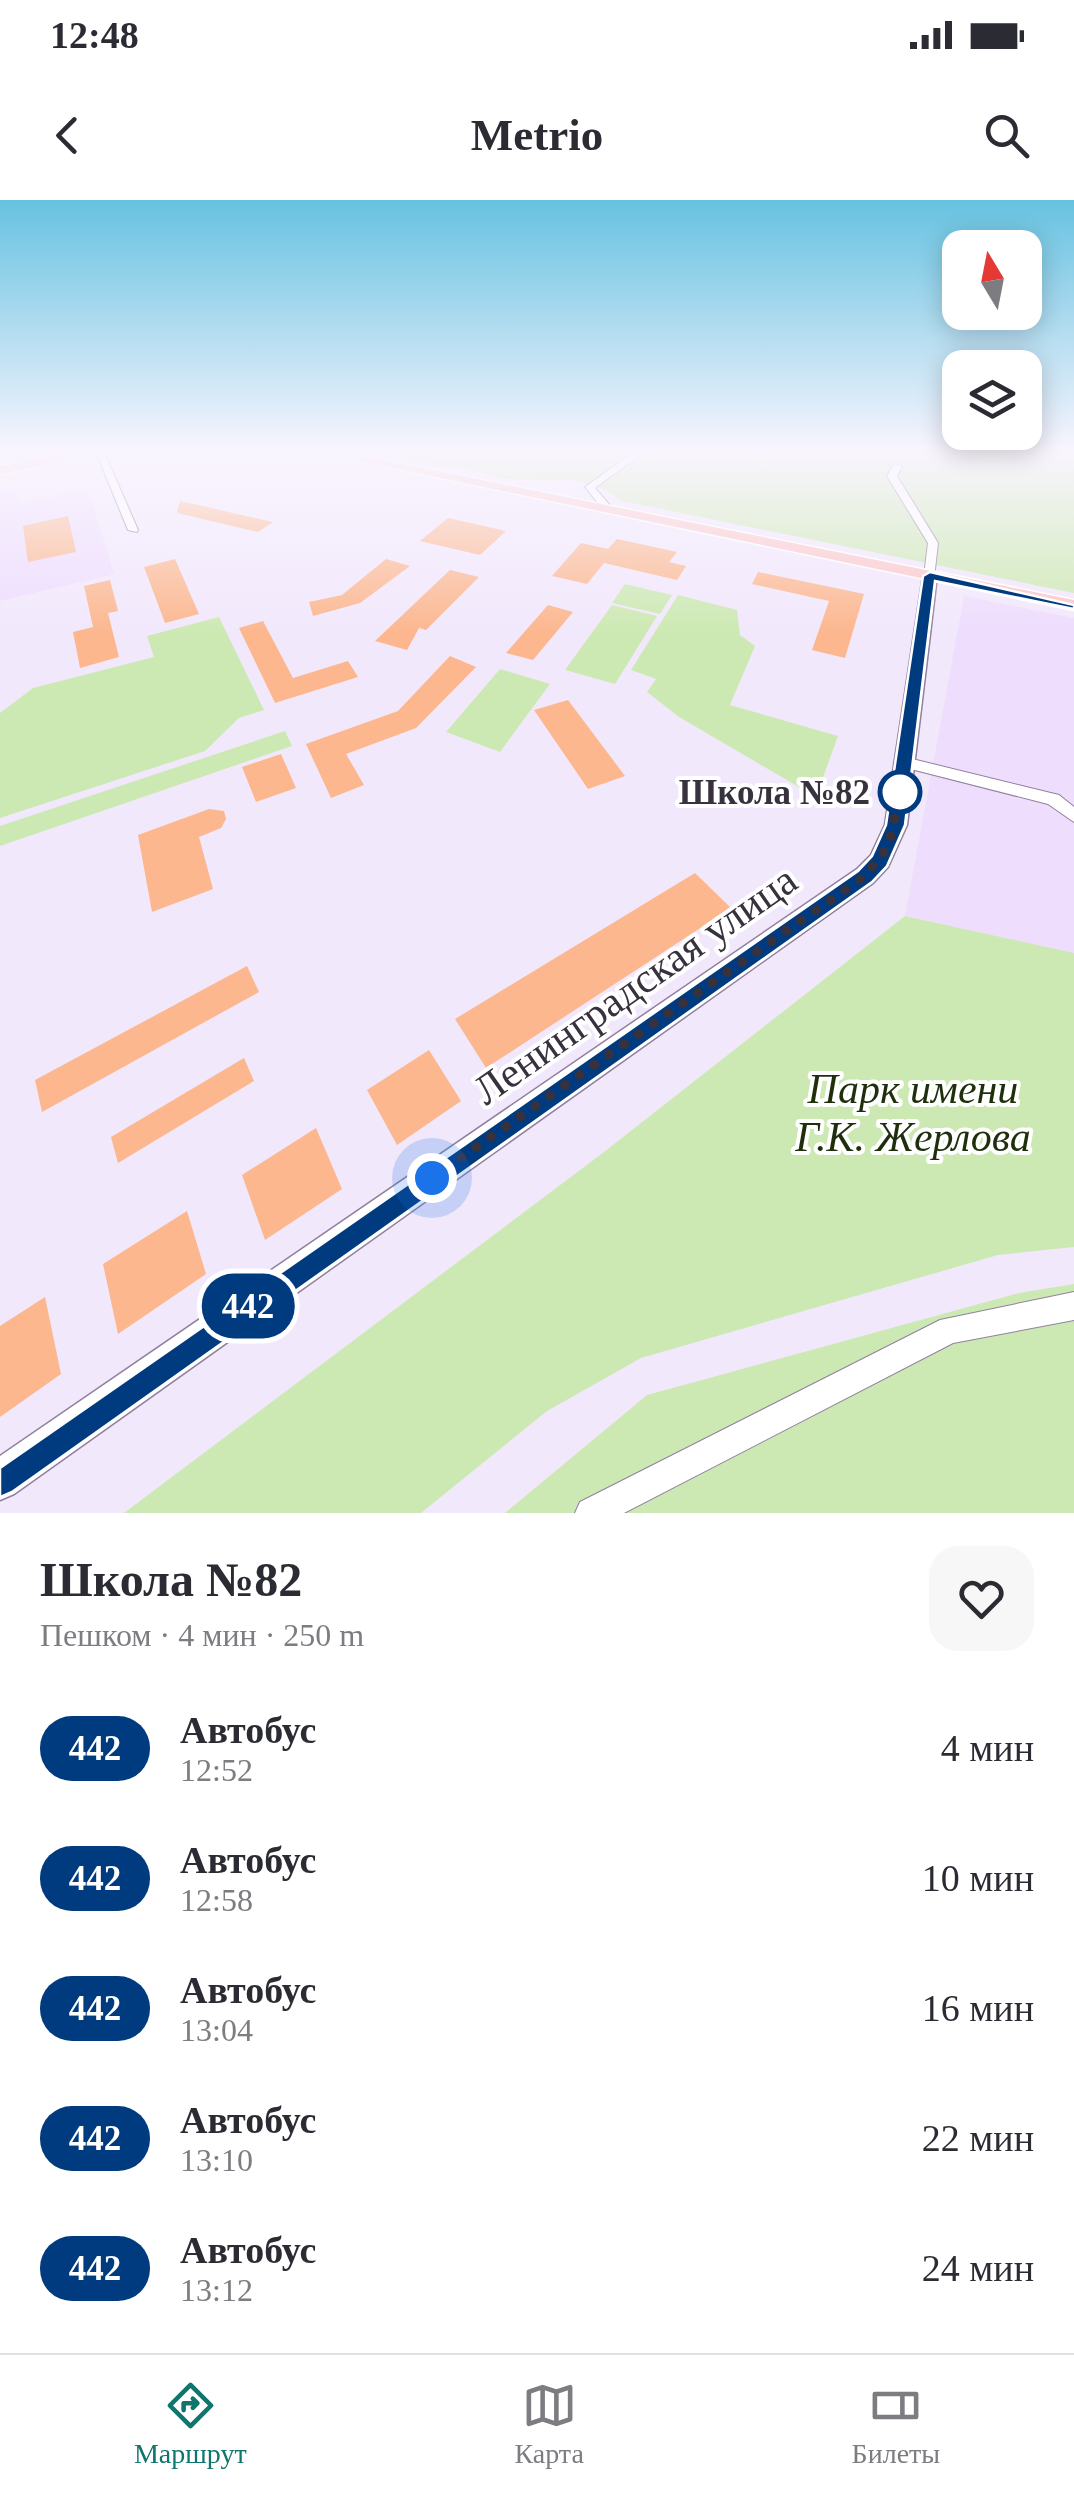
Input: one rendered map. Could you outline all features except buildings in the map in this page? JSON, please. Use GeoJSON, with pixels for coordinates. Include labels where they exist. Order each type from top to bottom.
{"type":"FeatureCollection","features":[{"type":"Feature","properties":{"kind":"main road"},"geometry":{"type":"LineString","coordinates":[[610,510],[1074,606]]}},
{"type":"Feature","properties":{"kind":"street"},"geometry":{"type":"LineString","coordinates":[[127,510],[133,530]]}},
{"type":"Feature","properties":{"kind":"street"},"geometry":{"type":"LineString","coordinates":[[913,510],[933,543],[930,576]]}},
{"type":"Feature","properties":{"kind":"street","name":"Ленинградская улица"},"geometry":{"type":"LineString","coordinates":[[0,1480],[865,876],[889,845],[896,825],[930,576]]}},
{"type":"Feature","properties":{"kind":"street"},"geometry":{"type":"LineString","coordinates":[[904,762],[1053,799],[1074,816]]}},
{"type":"Feature","properties":{"kind":"street"},"geometry":{"type":"LineString","coordinates":[[590,1513],[950,1330],[1074,1306]]}},
{"type":"Feature","properties":{"kind":"shaded area"},"geometry":{"type":"Polygon","coordinates":[[[0,510],[95,510],[114,574],[0,601],[0,510]]]}},
{"type":"Feature","properties":{"kind":"shaded area"},"geometry":{"type":"Polygon","coordinates":[[[964,596],[1074,618],[1074,953],[905,916],[964,596]]]}},
{"type":"Feature","properties":{"kind":"green space"},"geometry":{"type":"Polygon","coordinates":[[[668,510],[1074,510],[1074,593],[668,510]]]}},
{"type":"Feature","properties":{"kind":"green space"},"geometry":{"type":"Polygon","coordinates":[[[625,584],[672,595],[660,614],[612,603],[625,584]]]}},
{"type":"Feature","properties":{"kind":"green space"},"geometry":{"type":"Polygon","coordinates":[[[678,595],[737,610],[740,635],[755,646],[730,705],[838,736],[816,797],[679,717],[647,692],[656,679],[631,670],[678,595]]]}},
{"type":"Feature","properties":{"kind":"green space"},"geometry":{"type":"Polygon","coordinates":[[[612,605],[657,616],[615,684],[565,670],[612,605]]]}},
{"type":"Feature","properties":{"kind":"green space"},"geometry":{"type":"Polygon","coordinates":[[[219,617],[264,710],[239,718],[205,751],[0,818],[0,713],[33,688],[154,657],[147,636],[219,617]]]}},
{"type":"Feature","properties":{"kind":"green space"},"geometry":{"type":"Polygon","coordinates":[[[500,669],[550,684],[500,752],[446,732],[500,669]]]}},
{"type":"Feature","properties":{"kind":"green space"},"geometry":{"type":"Polygon","coordinates":[[[285,731],[292,746],[0,846],[0,826],[285,731]]]}},
{"type":"Feature","properties":{"kind":"green space","name":"Парк имени Г.К. Жерлова"},"geometry":{"type":"Polygon","coordinates":[[[905,916],[1074,953],[1074,1247],[998,1255],[641,1358],[547,1411],[421,1513],[124,1513],[604,1152],[905,916]]]}},
{"type":"Feature","properties":{"kind":"green space"},"geometry":{"type":"Polygon","coordinates":[[[1074,1284],[1074,1513],[505,1513],[647,1395],[1019,1293],[1074,1284]]]}},
{"type":"Feature","properties":{"kind":"bus line","name":"442"},"geometry":{"type":"LineString","coordinates":[[0,1480],[865,876],[880,861],[896,825],[930,576],[1074,605]]}},
{"type":"Feature","properties":{"kind":"place","name":"Школа №82"},"geometry":{"type":"Point","coordinates":[900,792]}},
{"type":"Feature","properties":{"kind":"route"},"geometry":{"type":"LineString","coordinates":[[432,1178],[865,876],[889,845],[900,792]]}}]}
